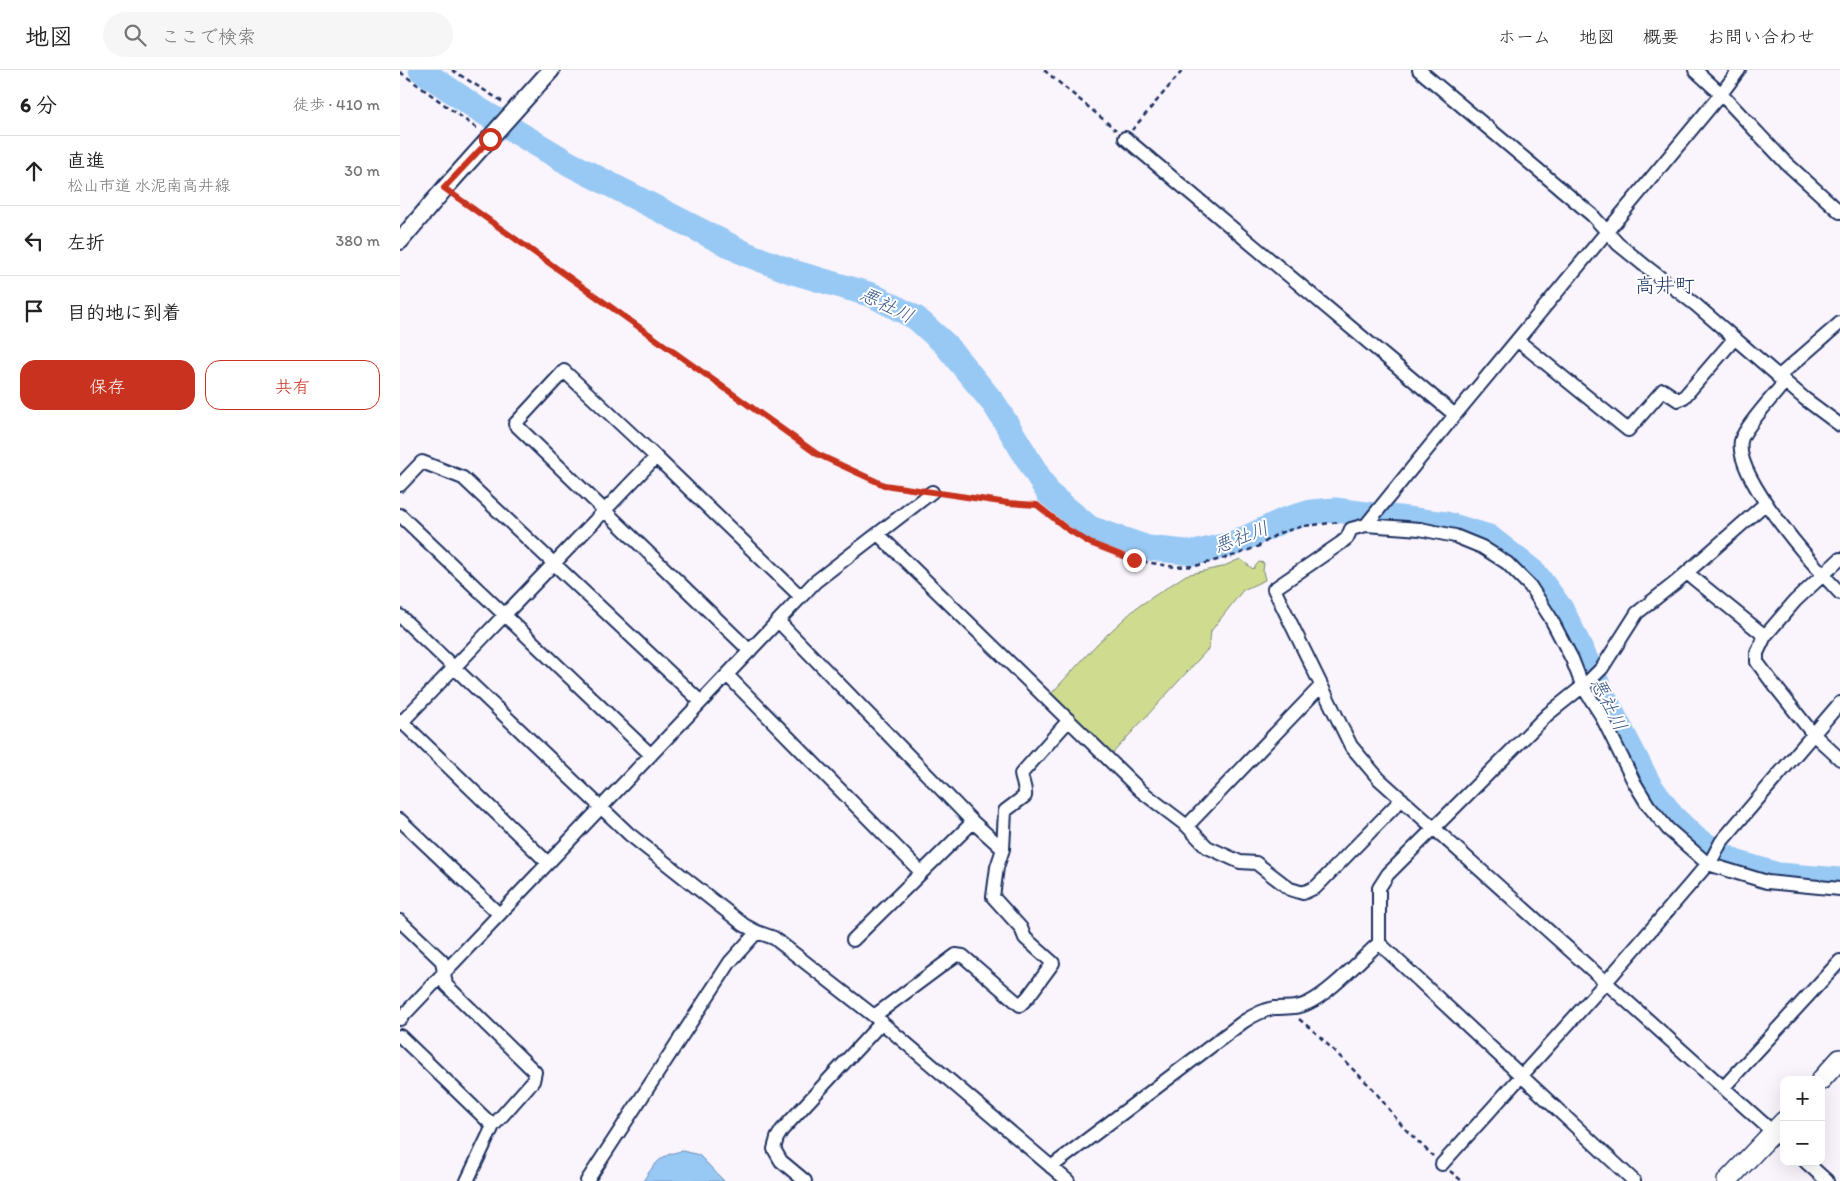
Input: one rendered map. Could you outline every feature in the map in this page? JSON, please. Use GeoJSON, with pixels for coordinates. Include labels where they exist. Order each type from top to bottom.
{"type":"FeatureCollection","features":[{"type":"Feature","properties":{"kind":"main road"},"geometry":{"type":"LineString","coordinates":[[1825,1076],[1840,1059]]}},
{"type":"Feature","properties":{"kind":"main road"},"geometry":{"type":"LineString","coordinates":[[1727,1181],[1780,1132]]}},
{"type":"Feature","properties":{"kind":"street"},"geometry":{"type":"LineString","coordinates":[[400,241],[444,188],[492,137],[550,70]]}},
{"type":"Feature","properties":{"kind":"street"},"geometry":{"type":"LineString","coordinates":[[1419,70],[1592,215],[1606,231],[1644,266],[1696,305],[1781,380],[1840,425]]}},
{"type":"Feature","properties":{"kind":"street"},"geometry":{"type":"LineString","coordinates":[[1695,70],[1721,94],[1785,162],[1840,212]]}},
{"type":"Feature","properties":{"kind":"street"},"geometry":{"type":"LineString","coordinates":[[1368,523],[1739,70]]}},
{"type":"Feature","properties":{"kind":"street"},"geometry":{"type":"LineString","coordinates":[[1125,138],[1455,415]]}},
{"type":"Feature","properties":{"kind":"street"},"geometry":{"type":"LineString","coordinates":[[1840,323],[1781,380],[1741,439],[1740,452],[1747,470],[1766,503],[1822,575],[1840,593]]}},
{"type":"Feature","properties":{"kind":"street"},"geometry":{"type":"LineString","coordinates":[[1516,340],[1628,430],[1663,390],[1678,400],[1684,397],[1734,339]]}},
{"type":"Feature","properties":{"kind":"street"},"geometry":{"type":"LineString","coordinates":[[750,651],[515,424],[564,371],[801,597]]}},
{"type":"Feature","properties":{"kind":"street"},"geometry":{"type":"LineString","coordinates":[[548,863],[401,722],[656,457]]}},
{"type":"Feature","properties":{"kind":"street"},"geometry":{"type":"LineString","coordinates":[[400,485],[422,462],[463,478],[700,702]]}},
{"type":"Feature","properties":{"kind":"street"},"geometry":{"type":"LineString","coordinates":[[400,1019],[815,582],[932,492]]}},
{"type":"Feature","properties":{"kind":"street"},"geometry":{"type":"LineString","coordinates":[[1634,1181],[1522,1074],[1379,943],[1379,888],[1388,874],[1548,714],[1585,685],[1602,668],[1638,613],[1687,573],[1766,503]]}},
{"type":"Feature","properties":{"kind":"street"},"geometry":{"type":"LineString","coordinates":[[400,515],[651,755]]}},
{"type":"Feature","properties":{"kind":"street"},"geometry":{"type":"LineString","coordinates":[[1780,1132],[1723,1088],[1379,779],[1351,746],[1274,589],[1341,543],[1347,538],[1350,529],[1368,523],[1420,529],[1455,536],[1482,547],[1507,563],[1530,586],[1550,617],[1648,805],[1668,830],[1710,861],[1768,882],[1840,889]]}},
{"type":"Feature","properties":{"kind":"street"},"geometry":{"type":"LineString","coordinates":[[878,534],[1140,792],[1187,826],[1207,847],[1240,862],[1256,862],[1290,889],[1303,893],[1316,887],[1402,799]]}},
{"type":"Feature","properties":{"kind":"street"},"geometry":{"type":"LineString","coordinates":[[1840,560],[1795,602],[1765,636],[1756,653],[1757,662],[1813,734],[1840,759]]}},
{"type":"Feature","properties":{"kind":"street"},"geometry":{"type":"LineString","coordinates":[[1687,573],[1765,636]]}},
{"type":"Feature","properties":{"kind":"street"},"geometry":{"type":"LineString","coordinates":[[400,616],[630,834],[744,925],[774,938],[878,1019],[1068,1181]]}},
{"type":"Feature","properties":{"kind":"street"},"geometry":{"type":"LineString","coordinates":[[778,621],[973,822],[1002,849]]}},
{"type":"Feature","properties":{"kind":"street"},"geometry":{"type":"LineString","coordinates":[[727,674],[922,872]]}},
{"type":"Feature","properties":{"kind":"street"},"geometry":{"type":"LineString","coordinates":[[1187,826],[1320,686]]}},
{"type":"Feature","properties":{"kind":"street"},"geometry":{"type":"LineString","coordinates":[[1442,1164],[1606,982],[1710,861],[1721,842],[1840,703]]}},
{"type":"Feature","properties":{"kind":"street"},"geometry":{"type":"LineString","coordinates":[[805,1181],[781,1161],[774,1148],[777,1138],[878,1019],[956,955],[963,956],[1020,1005],[1028,997],[1052,963],[1025,938],[1021,928],[993,897],[996,866],[1002,849],[1006,811],[1025,796],[1026,788],[1021,774],[1069,720]]}},
{"type":"Feature","properties":{"kind":"street"},"geometry":{"type":"LineString","coordinates":[[400,820],[499,914]]}},
{"type":"Feature","properties":{"kind":"street"},"geometry":{"type":"LineString","coordinates":[[852,940],[973,822]]}},
{"type":"Feature","properties":{"kind":"street"},"geometry":{"type":"LineString","coordinates":[[400,921],[442,961],[446,985],[535,1072],[533,1081],[493,1126],[468,1181]]}},
{"type":"Feature","properties":{"kind":"street"},"geometry":{"type":"LineString","coordinates":[[587,1181],[730,962],[757,932]]}},
{"type":"Feature","properties":{"kind":"street"},"geometry":{"type":"LineString","coordinates":[[1051,1167],[1243,1022],[1256,1014],[1274,1008],[1286,1009],[1307,1004],[1320,997],[1379,943]]}},
{"type":"Feature","properties":{"kind":"street"},"geometry":{"type":"LineString","coordinates":[[1723,1088],[1840,961]]}},
{"type":"Feature","properties":{"kind":"street"},"geometry":{"type":"LineString","coordinates":[[400,1036],[493,1126]]}},
{"type":"Feature","properties":{"kind":"street"},"geometry":{"type":"LineString","coordinates":[[1810,1166],[1826,1181]]}},
{"type":"Feature","properties":{"kind":"path"},"geometry":{"type":"LineString","coordinates":[[452,70],[512,113]]}},
{"type":"Feature","properties":{"kind":"path"},"geometry":{"type":"LineString","coordinates":[[1044,70],[1125,138],[1183,70]]}},
{"type":"Feature","properties":{"kind":"path"},"geometry":{"type":"LineString","coordinates":[[400,72],[492,137]]}},
{"type":"Feature","properties":{"kind":"path"},"geometry":{"type":"LineString","coordinates":[[444,188],[817,454],[884,485],[1008,503],[1037,505],[1067,529],[1090,543],[1134,560],[1175,567],[1195,566],[1223,559],[1259,546],[1279,534],[1304,526],[1341,522],[1350,529]]}},
{"type":"Feature","properties":{"kind":"path"},"geometry":{"type":"LineString","coordinates":[[1286,1009],[1316,1033],[1373,1089],[1403,1127],[1423,1148],[1462,1181]]}},
{"type":"Feature","properties":{"kind":"green space"},"geometry":{"type":"Polygon","coordinates":[[[1240,559],[1253,569],[1259,562],[1264,563],[1265,580],[1243,590],[1211,631],[1209,648],[1111,755],[1050,695],[1097,644],[1136,608],[1186,575],[1222,567],[1240,559]]]}},
{"type":"Feature","properties":{"kind":"water"},"geometry":{"type":"Polygon","coordinates":[[[683,1151],[699,1155],[724,1181],[643,1181],[659,1160],[669,1154],[683,1151]]]}},
{"type":"Feature","properties":{"kind":"waterway","name":"悪社川"},"geometry":{"type":"LineString","coordinates":[[421,70],[478,109],[570,164],[746,254],[793,272],[872,295],[916,318],[945,344],[995,405],[1049,494],[1090,528],[1148,548],[1195,553],[1235,543],[1284,520],[1311,512],[1335,510],[1446,524],[1489,537],[1535,573],[1562,610],[1650,786],[1672,816],[1696,839],[1735,862],[1778,875],[1840,880]]}},
{"type":"Feature","properties":{"kind":"district","name":"高井町"},"geometry":{"type":"Point","coordinates":[1665,285]}},
{"type":"Feature","properties":{"kind":"route"},"geometry":{"type":"LineString","coordinates":[[490,139],[444,188],[817,454],[884,485],[1008,503],[1037,505],[1067,529],[1090,543],[1134,560]]}}]}
